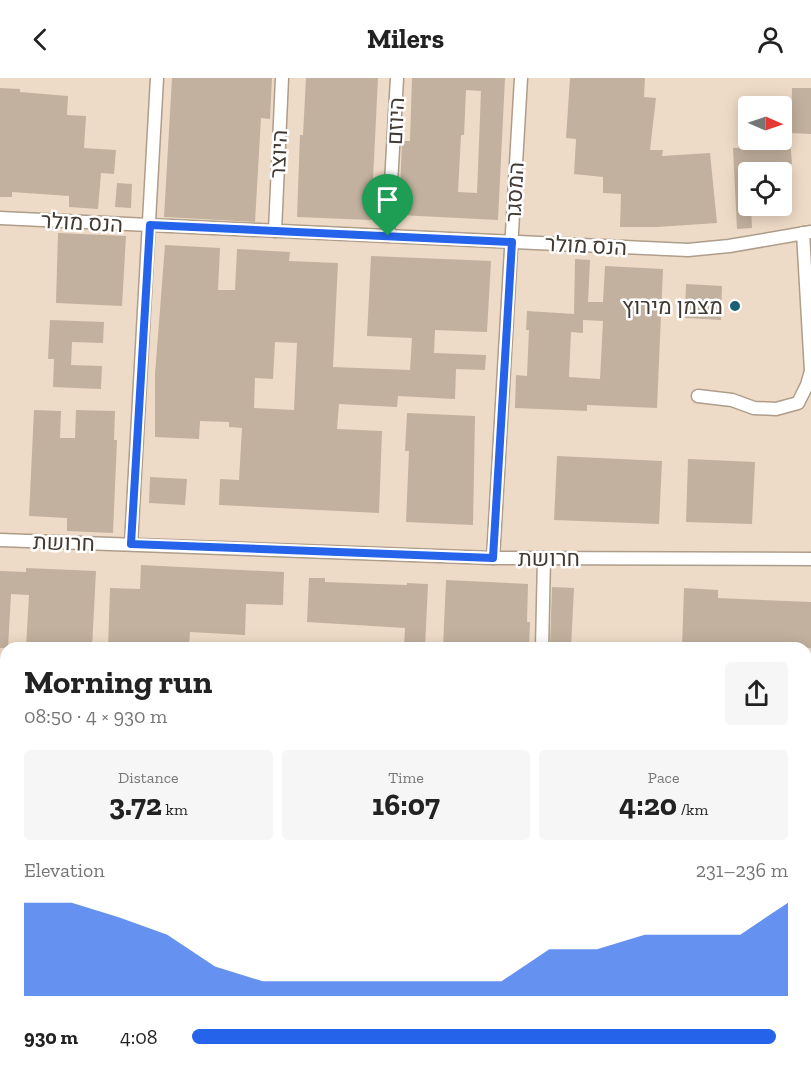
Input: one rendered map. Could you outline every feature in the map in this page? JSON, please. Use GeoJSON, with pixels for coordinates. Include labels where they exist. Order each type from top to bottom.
{"type":"FeatureCollection","features":[{"type":"Feature","properties":{"kind":"street"},"geometry":{"type":"LineString","coordinates":[[131,544],[157,78]]}},
{"type":"Feature","properties":{"kind":"street","name":"היוצר"},"geometry":{"type":"LineString","coordinates":[[275,231],[282,78]]}},
{"type":"Feature","properties":{"kind":"street","name":"היוזם"},"geometry":{"type":"LineString","coordinates":[[388,236],[397,78]]}},
{"type":"Feature","properties":{"kind":"street","name":"המסגר"},"geometry":{"type":"LineString","coordinates":[[493,558],[521,78]]}},
{"type":"Feature","properties":{"kind":"street","name":"הנס מולר"},"geometry":{"type":"LineString","coordinates":[[0,218],[688,250],[729,246],[807,232]]}},
{"type":"Feature","properties":{"kind":"street"},"geometry":{"type":"LineString","coordinates":[[698,396],[732,400],[754,408],[776,409],[798,404],[811,371],[807,232]]}},
{"type":"Feature","properties":{"kind":"street","name":"חרושת"},"geometry":{"type":"LineString","coordinates":[[0,540],[493,558],[811,559]]}},
{"type":"Feature","properties":{"kind":"street"},"geometry":{"type":"LineString","coordinates":[[542,642],[544,558]]}},
{"type":"Feature","properties":{"kind":"building"},"geometry":{"type":"Polygon","coordinates":[[[172,78],[272,78],[270,119],[261,118],[255,222],[164,217],[172,78]]]}},
{"type":"Feature","properties":{"kind":"building"},"geometry":{"type":"Polygon","coordinates":[[[306,78],[378,78],[371,220],[297,217],[300,135],[303,135],[306,78]]]}},
{"type":"Feature","properties":{"kind":"building"},"geometry":{"type":"Polygon","coordinates":[[[412,78],[505,78],[498,220],[399,215],[402,141],[410,141],[412,78]],[[466,90],[458,192],[477,193],[481,91],[466,90]]]}},
{"type":"Feature","properties":{"kind":"building"},"geometry":{"type":"Polygon","coordinates":[[[570,78],[645,78],[644,97],[656,98],[650,150],[663,150],[662,156],[710,153],[717,223],[620,227],[621,194],[603,193],[603,177],[574,174],[576,139],[566,138],[570,78]]]}},
{"type":"Feature","properties":{"kind":"building"},"geometry":{"type":"Polygon","coordinates":[[[0,88],[68,96],[67,115],[86,116],[84,148],[116,150],[114,174],[101,173],[98,209],[69,207],[69,196],[12,192],[12,197],[0,197],[0,88]]]}},
{"type":"Feature","properties":{"kind":"building"},"geometry":{"type":"Polygon","coordinates":[[[792,88],[811,88],[811,134],[792,133],[792,88]]]}},
{"type":"Feature","properties":{"kind":"building"},"geometry":{"type":"Polygon","coordinates":[[[733,148],[738,148],[738,150],[791,150],[792,162],[738,162],[738,216],[751,216],[752,228],[737,229],[733,148]]]}},
{"type":"Feature","properties":{"kind":"building"},"geometry":{"type":"Polygon","coordinates":[[[117,183],[132,184],[131,208],[115,207],[117,183]]]}},
{"type":"Feature","properties":{"kind":"building"},"geometry":{"type":"Polygon","coordinates":[[[58,233],[126,236],[122,306],[56,303],[58,233]]]}},
{"type":"Feature","properties":{"kind":"building"},"geometry":{"type":"Polygon","coordinates":[[[165,245],[220,248],[218,290],[235,290],[237,249],[290,252],[289,261],[338,263],[333,367],[410,370],[412,338],[367,336],[371,256],[491,261],[487,332],[435,330],[434,353],[486,355],[485,370],[456,369],[455,399],[398,396],[397,407],[339,404],[337,429],[382,431],[379,513],[219,505],[220,479],[239,480],[242,428],[229,427],[229,422],[200,421],[199,439],[155,437],[155,374],[165,245]],[[275,342],[273,379],[255,378],[254,408],[294,410],[297,343],[275,342]]]}},
{"type":"Feature","properties":{"kind":"building"},"geometry":{"type":"Polygon","coordinates":[[[575,259],[590,260],[588,302],[603,302],[605,266],[663,269],[657,408],[587,405],[587,411],[515,408],[516,375],[527,376],[529,330],[526,330],[527,311],[574,314],[575,259]],[[583,320],[583,333],[571,332],[569,377],[600,379],[603,321],[583,320]]]}},
{"type":"Feature","properties":{"kind":"building"},"geometry":{"type":"Polygon","coordinates":[[[686,284],[722,286],[721,320],[685,318],[686,284]]]}},
{"type":"Feature","properties":{"kind":"building"},"geometry":{"type":"Polygon","coordinates":[[[50,320],[104,322],[103,343],[72,342],[71,365],[102,366],[101,389],[53,387],[54,359],[48,359],[50,320]]]}},
{"type":"Feature","properties":{"kind":"building"},"geometry":{"type":"Polygon","coordinates":[[[34,410],[61,411],[60,438],[75,438],[76,410],[115,411],[114,440],[117,440],[113,533],[67,531],[67,518],[29,516],[34,410]]]}},
{"type":"Feature","properties":{"kind":"building"},"geometry":{"type":"Polygon","coordinates":[[[407,413],[475,416],[473,525],[406,522],[409,451],[405,451],[407,413]]]}},
{"type":"Feature","properties":{"kind":"building"},"geometry":{"type":"Polygon","coordinates":[[[557,456],[662,461],[659,524],[554,520],[557,456]]]}},
{"type":"Feature","properties":{"kind":"building"},"geometry":{"type":"Polygon","coordinates":[[[688,459],[755,462],[752,524],[686,522],[688,459]]]}},
{"type":"Feature","properties":{"kind":"building"},"geometry":{"type":"Polygon","coordinates":[[[150,477],[187,479],[185,505],[149,503],[150,477]]]}},
{"type":"Feature","properties":{"kind":"building"},"geometry":{"type":"Polygon","coordinates":[[[141,565],[284,572],[283,605],[246,604],[245,635],[190,632],[189,642],[108,642],[110,588],[140,589],[141,565]]]}},
{"type":"Feature","properties":{"kind":"building"},"geometry":{"type":"Polygon","coordinates":[[[26,568],[96,571],[92,642],[26,642],[29,595],[11,594],[8,642],[0,642],[0,571],[26,572],[26,568]]]}},
{"type":"Feature","properties":{"kind":"building"},"geometry":{"type":"Polygon","coordinates":[[[309,578],[325,578],[325,582],[428,584],[425,642],[404,642],[405,628],[307,622],[309,578]]]}},
{"type":"Feature","properties":{"kind":"building"},"geometry":{"type":"Polygon","coordinates":[[[446,580],[528,584],[527,622],[530,622],[529,642],[443,642],[446,580]]]}},
{"type":"Feature","properties":{"kind":"building"},"geometry":{"type":"Polygon","coordinates":[[[552,587],[574,588],[571,642],[550,642],[552,587]]]}},
{"type":"Feature","properties":{"kind":"building"},"geometry":{"type":"Polygon","coordinates":[[[684,588],[718,590],[718,598],[811,602],[811,642],[682,642],[684,588]]]}},
{"type":"Feature","properties":{"kind":"place","name":"מצמן מירוץ"},"geometry":{"type":"Point","coordinates":[735,306]}},
{"type":"Feature","properties":{"kind":"route"},"geometry":{"type":"LineString","coordinates":[[150,225],[388,236],[512,242],[493,558],[131,544],[150,225]]}}]}
